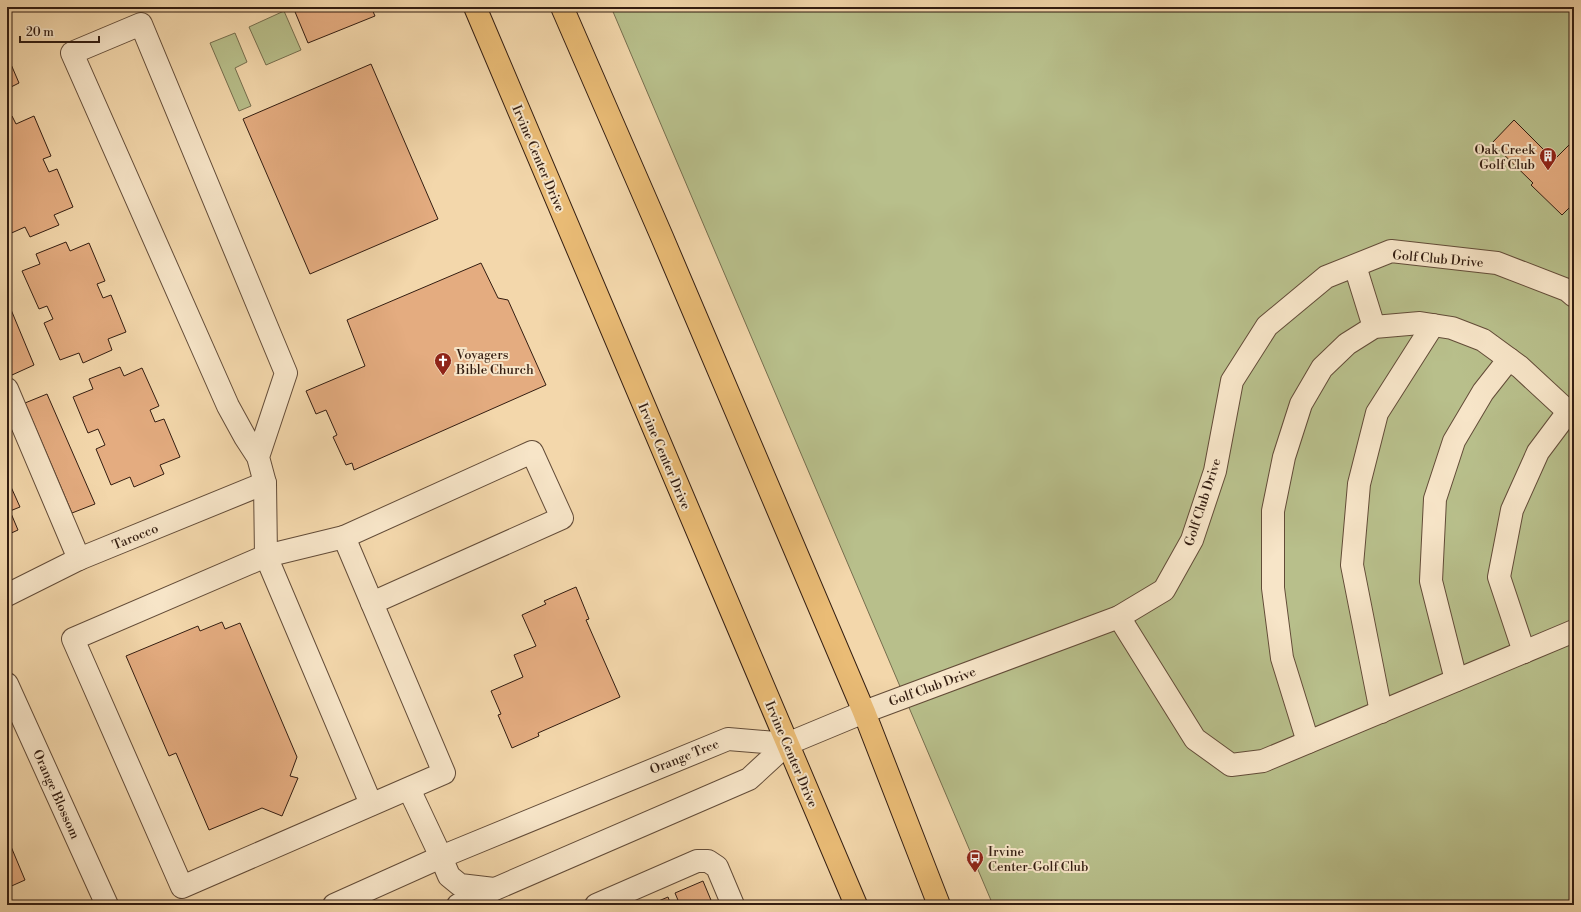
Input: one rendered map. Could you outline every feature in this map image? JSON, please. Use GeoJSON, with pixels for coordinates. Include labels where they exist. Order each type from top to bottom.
{"type":"FeatureCollection","features":[{"type":"Feature","properties":{"kind":"main road","name":"Irvine Center Drive"},"geometry":{"type":"LineString","coordinates":[[475,7],[856,905]]}},
{"type":"Feature","properties":{"kind":"main road"},"geometry":{"type":"LineString","coordinates":[[562,7],[662,237],[864,712],[939,905]]}},
{"type":"Feature","properties":{"kind":"street"},"geometry":{"type":"LineString","coordinates":[[258,457],[286,373],[141,24],[72,53],[228,406],[245,438],[258,457],[265,483],[266,556],[371,804]]}},
{"type":"Feature","properties":{"kind":"street","name":"Golf Club Drive"},"geometry":{"type":"LineString","coordinates":[[787,744],[864,712],[1119,617],[1164,590],[1192,540],[1215,472],[1232,381],[1267,326],[1326,277],[1391,251],[1497,263],[1567,290],[1574,296]]}},
{"type":"Feature","properties":{"kind":"street"},"geometry":{"type":"LineString","coordinates":[[1355,266],[1374,327]]}},
{"type":"Feature","properties":{"kind":"street"},"geometry":{"type":"LineString","coordinates":[[1308,742],[1282,658],[1273,588],[1273,510],[1284,457],[1301,404],[1322,368],[1347,344],[1374,327],[1420,323],[1452,328],[1483,340],[1509,359],[1571,415],[1538,452],[1512,510],[1499,577],[1524,652]]}},
{"type":"Feature","properties":{"kind":"street"},"geometry":{"type":"LineString","coordinates":[[1381,712],[1352,565],[1359,484],[1377,413],[1433,325]]}},
{"type":"Feature","properties":{"kind":"street"},"geometry":{"type":"LineString","coordinates":[[1456,680],[1431,581],[1435,499],[1454,441],[1483,392],[1509,359]]}},
{"type":"Feature","properties":{"kind":"street"},"geometry":{"type":"LineString","coordinates":[[7,389],[79,559]]}},
{"type":"Feature","properties":{"kind":"street"},"geometry":{"type":"LineString","coordinates":[[344,537],[444,773],[182,887],[73,639],[266,556],[344,537],[532,452],[562,518],[372,603]]}},
{"type":"Feature","properties":{"kind":"street","name":"Tarocco"},"geometry":{"type":"LineString","coordinates":[[7,595],[79,559],[265,483]]}},
{"type":"Feature","properties":{"kind":"street"},"geometry":{"type":"LineString","coordinates":[[1119,617],[1195,740],[1231,765],[1264,761],[1574,631]]}},
{"type":"Feature","properties":{"kind":"street","name":"Orange Blossom"},"geometry":{"type":"LineString","coordinates":[[7,684],[107,905]]}},
{"type":"Feature","properties":{"kind":"street","name":"Orange Tree"},"geometry":{"type":"LineString","coordinates":[[334,905],[441,856],[728,739],[787,744]]}},
{"type":"Feature","properties":{"kind":"street"},"geometry":{"type":"LineString","coordinates":[[458,905],[749,779],[787,744]]}},
{"type":"Feature","properties":{"kind":"street"},"geometry":{"type":"LineString","coordinates":[[409,789],[449,876],[460,885],[495,889]]}},
{"type":"Feature","properties":{"kind":"street"},"geometry":{"type":"LineString","coordinates":[[596,905],[697,861],[708,861],[717,867],[733,905]]}},
{"type":"Feature","properties":{"kind":"green space"},"geometry":{"type":"Polygon","coordinates":[[[611,7],[1574,7],[1574,905],[993,905],[611,7]]]}},
{"type":"Feature","properties":{"kind":"green space"},"geometry":{"type":"Polygon","coordinates":[[[284,11],[301,50],[266,65],[249,27],[284,11]]]}},
{"type":"Feature","properties":{"kind":"green space"},"geometry":{"type":"Polygon","coordinates":[[[235,33],[247,62],[235,68],[251,106],[239,111],[210,43],[235,33]]]}},
{"type":"Feature","properties":{"kind":"building"},"geometry":{"type":"Polygon","coordinates":[[[293,7],[371,7],[375,16],[308,43],[293,7]]]}},
{"type":"Feature","properties":{"kind":"building"},"geometry":{"type":"Polygon","coordinates":[[[7,55],[19,83],[7,89],[7,55]]]}},
{"type":"Feature","properties":{"kind":"building"},"geometry":{"type":"Polygon","coordinates":[[[371,64],[438,219],[310,274],[243,119],[371,64]]]}},
{"type":"Feature","properties":{"kind":"building"},"geometry":{"type":"Polygon","coordinates":[[[12,116],[16,124],[34,116],[51,156],[43,159],[49,172],[57,169],[73,207],[54,215],[59,225],[30,237],[25,227],[7,235],[7,118],[12,116]]]}},
{"type":"Feature","properties":{"kind":"building","name":"Oak Creek Golf Club"},"geometry":{"type":"Polygon","coordinates":[[[1514,120],[1554,160],[1574,140],[1574,203],[1562,215],[1531,185],[1533,183],[1492,143],[1514,120]]]}},
{"type":"Feature","properties":{"kind":"building"},"geometry":{"type":"Polygon","coordinates":[[[66,242],[70,251],[89,243],[105,281],[97,284],[103,298],[111,295],[126,332],[108,339],[112,350],[83,363],[79,353],[60,360],[44,323],[53,319],[47,306],[39,309],[22,271],[40,264],[36,254],[66,242]]]}},
{"type":"Feature","properties":{"kind":"building","name":"Voyagers Bible Church"},"geometry":{"type":"Polygon","coordinates":[[[481,263],[498,298],[508,300],[546,385],[354,470],[352,463],[346,465],[333,437],[337,435],[326,410],[316,414],[306,391],[365,366],[347,320],[481,263]]]}},
{"type":"Feature","properties":{"kind":"building"},"geometry":{"type":"Polygon","coordinates":[[[7,300],[34,365],[12,375],[7,363],[7,300]]]}},
{"type":"Feature","properties":{"kind":"building"},"geometry":{"type":"Polygon","coordinates":[[[120,367],[124,376],[142,368],[159,406],[150,410],[155,422],[164,419],[180,457],[160,465],[164,474],[134,487],[130,477],[111,485],[96,449],[105,445],[98,429],[88,433],[73,397],[93,389],[89,379],[120,367]]]}},
{"type":"Feature","properties":{"kind":"building"},"geometry":{"type":"Polygon","coordinates":[[[47,394],[95,504],[72,513],[25,403],[47,394]]]}},
{"type":"Feature","properties":{"kind":"building"},"geometry":{"type":"Polygon","coordinates":[[[7,478],[20,507],[10,511],[18,530],[7,535],[7,478]]]}},
{"type":"Feature","properties":{"kind":"building"},"geometry":{"type":"Polygon","coordinates":[[[576,587],[589,619],[586,620],[620,697],[538,733],[539,736],[512,748],[498,715],[501,714],[491,691],[523,677],[514,655],[536,646],[522,615],[546,604],[544,601],[576,587]]]}},
{"type":"Feature","properties":{"kind":"building"},"geometry":{"type":"Polygon","coordinates":[[[222,622],[225,629],[240,623],[297,757],[290,776],[298,778],[282,816],[262,808],[209,830],[176,753],[169,756],[126,656],[198,626],[200,631],[222,622]]]}},
{"type":"Feature","properties":{"kind":"building"},"geometry":{"type":"Polygon","coordinates":[[[7,837],[25,880],[7,888],[7,837]]]}},
{"type":"Feature","properties":{"kind":"building"},"geometry":{"type":"Polygon","coordinates":[[[703,881],[713,905],[680,905],[675,893],[703,881]]]}},
{"type":"Feature","properties":{"kind":"building"},"geometry":{"type":"Polygon","coordinates":[[[668,897],[671,905],[649,905],[668,897]]]}},
{"type":"Feature","properties":{"kind":"place","name":"Oak Creek Golf Club"},"geometry":{"type":"Point","coordinates":[1548,171]}},
{"type":"Feature","properties":{"kind":"place","name":"Voyagers Bible Church"},"geometry":{"type":"Point","coordinates":[443,376]}},
{"type":"Feature","properties":{"kind":"place","name":"Irvine Center-Golf Club"},"geometry":{"type":"Point","coordinates":[975,873]}}]}
